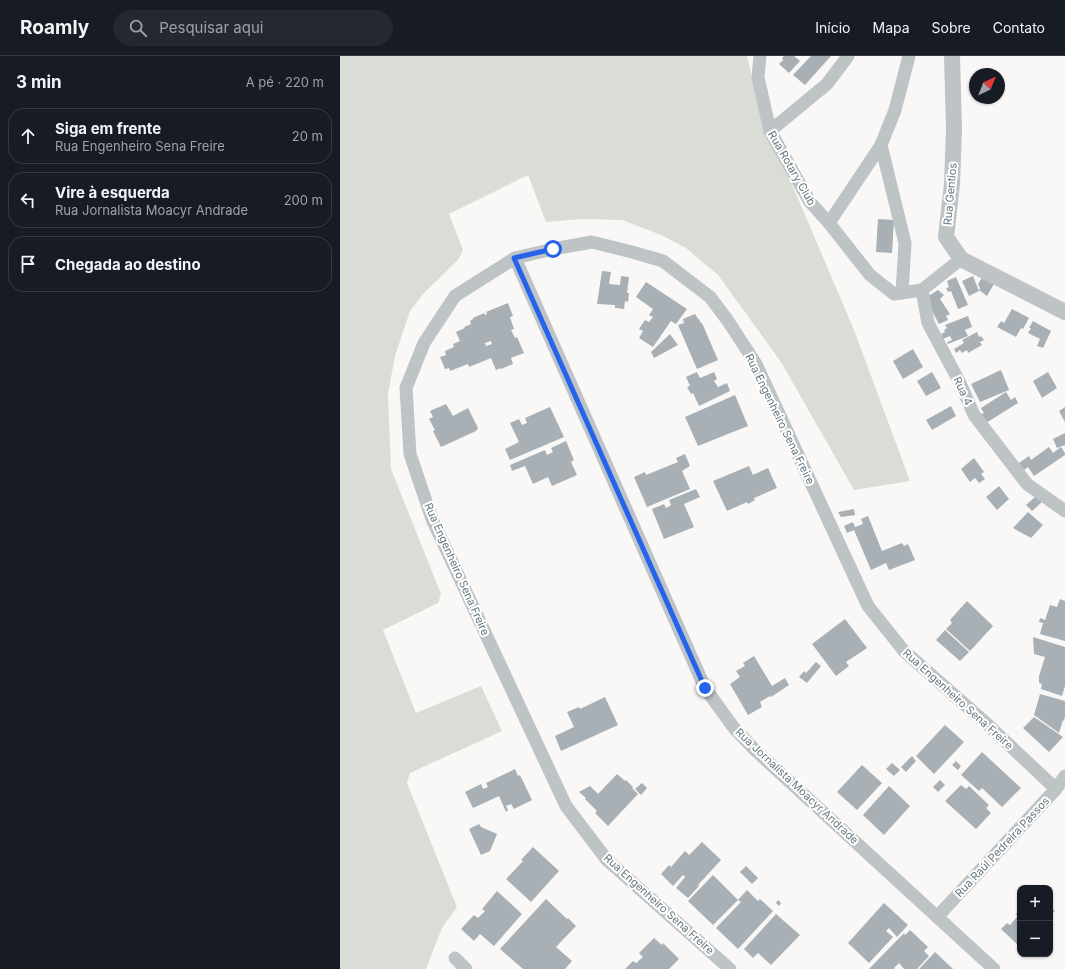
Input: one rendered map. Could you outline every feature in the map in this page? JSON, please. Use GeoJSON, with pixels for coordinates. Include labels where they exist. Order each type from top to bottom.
{"type":"FeatureCollection","features":[{"type":"Feature","properties":{"kind":"street","name":"Rua Rotary Club"},"geometry":{"type":"LineString","coordinates":[[760,56],[758,77],[770,131],[810,202],[829,223],[870,275],[894,294],[922,290]]}},
{"type":"Feature","properties":{"kind":"street"},"geometry":{"type":"LineString","coordinates":[[770,131],[827,84],[848,56]]}},
{"type":"Feature","properties":{"kind":"street"},"geometry":{"type":"LineString","coordinates":[[829,223],[881,145],[895,110],[909,56]]}},
{"type":"Feature","properties":{"kind":"street","name":"Rua Gentios"},"geometry":{"type":"LineString","coordinates":[[952,56],[954,129],[952,184],[946,237],[961,259],[1065,312]]}},
{"type":"Feature","properties":{"kind":"street"},"geometry":{"type":"LineString","coordinates":[[881,145],[905,243],[902,293]]}},
{"type":"Feature","properties":{"kind":"street","name":"Rua Engenheiro Sena Freire"},"geometry":{"type":"LineString","coordinates":[[730,969],[607,860],[566,806],[432,519],[410,454],[406,388],[424,344],[455,296],[514,258],[592,242],[663,261],[710,297],[728,321],[756,364],[868,606],[904,651],[988,725],[1056,789]]}},
{"type":"Feature","properties":{"kind":"street","name":"Rua Jornalista Moacyr Andrade"},"geometry":{"type":"LineString","coordinates":[[514,258],[705,688],[734,728],[755,750],[994,969]]}},
{"type":"Feature","properties":{"kind":"street"},"geometry":{"type":"LineString","coordinates":[[922,290],[961,259]]}},
{"type":"Feature","properties":{"kind":"street","name":"Rua 4"},"geometry":{"type":"LineString","coordinates":[[922,290],[928,323],[960,383],[974,414],[1027,484],[1065,510]]}},
{"type":"Feature","properties":{"kind":"street","name":"Rua Raúl Pedreira Passos"},"geometry":{"type":"LineString","coordinates":[[937,917],[1056,789],[1065,776]]}},
{"type":"Feature","properties":{"kind":"street"},"geometry":{"type":"LineString","coordinates":[[455,958],[466,969]]}},
{"type":"Feature","properties":{"kind":"shaded area"},"geometry":{"type":"Polygon","coordinates":[[[340,56],[747,56],[759,107],[854,330],[910,481],[854,490],[781,362],[718,275],[686,248],[661,235],[622,220],[581,219],[546,222],[528,175],[449,214],[463,250],[458,260],[423,294],[410,311],[395,356],[388,394],[391,469],[441,594],[438,603],[383,630],[416,713],[481,686],[502,731],[410,773],[407,783],[457,907],[442,928],[426,969],[340,969],[340,56]]]}},
{"type":"Feature","properties":{"kind":"building"},"geometry":{"type":"Polygon","coordinates":[[[784,56],[794,56],[800,61],[789,73],[779,64],[783,60],[782,58],[784,56]]]}},
{"type":"Feature","properties":{"kind":"building"},"geometry":{"type":"Polygon","coordinates":[[[811,56],[831,56],[805,85],[793,75],[811,56]]]}},
{"type":"Feature","properties":{"kind":"building"},"geometry":{"type":"Polygon","coordinates":[[[878,219],[894,220],[892,253],[876,252],[878,219]]]}},
{"type":"Feature","properties":{"kind":"building"},"geometry":{"type":"Polygon","coordinates":[[[602,271],[611,272],[609,284],[620,285],[621,276],[629,277],[627,293],[629,293],[628,302],[625,301],[624,309],[615,308],[615,305],[597,304],[602,271]]]}},
{"type":"Feature","properties":{"kind":"building"},"geometry":{"type":"Polygon","coordinates":[[[973,276],[979,291],[969,296],[962,281],[973,276]]]}},
{"type":"Feature","properties":{"kind":"building"},"geometry":{"type":"Polygon","coordinates":[[[983,276],[995,282],[987,296],[979,290],[980,288],[978,284],[983,276]]]}},
{"type":"Feature","properties":{"kind":"building"},"geometry":{"type":"Polygon","coordinates":[[[956,277],[968,305],[958,309],[951,291],[948,292],[946,288],[949,287],[947,281],[956,277]]]}},
{"type":"Feature","properties":{"kind":"building"},"geometry":{"type":"Polygon","coordinates":[[[646,282],[687,309],[676,324],[671,321],[653,347],[639,338],[643,331],[639,329],[645,320],[649,322],[653,317],[649,315],[653,309],[636,297],[646,282]]]}},
{"type":"Feature","properties":{"kind":"building"},"geometry":{"type":"Polygon","coordinates":[[[938,290],[944,295],[940,299],[950,314],[946,316],[948,320],[939,324],[925,298],[938,290]]]}},
{"type":"Feature","properties":{"kind":"building"},"geometry":{"type":"Polygon","coordinates":[[[508,303],[513,316],[510,317],[514,329],[511,330],[515,338],[517,337],[524,353],[511,358],[513,364],[501,369],[496,370],[491,358],[469,367],[468,364],[450,371],[449,368],[445,369],[440,357],[446,355],[445,351],[454,347],[453,344],[460,341],[456,332],[471,324],[470,321],[473,318],[484,313],[485,315],[487,314],[486,312],[508,303]],[[491,341],[485,343],[486,346],[492,344],[491,341]]]}},
{"type":"Feature","properties":{"kind":"building"},"geometry":{"type":"Polygon","coordinates":[[[1012,309],[1029,318],[1023,329],[1021,328],[1016,337],[997,327],[1001,321],[1004,323],[1012,309]]]}},
{"type":"Feature","properties":{"kind":"building"},"geometry":{"type":"Polygon","coordinates":[[[695,314],[702,323],[718,360],[697,369],[678,325],[684,323],[683,319],[695,314]]]}},
{"type":"Feature","properties":{"kind":"building"},"geometry":{"type":"Polygon","coordinates":[[[968,316],[972,327],[965,330],[968,336],[948,344],[947,342],[952,340],[950,336],[943,339],[941,334],[945,332],[944,330],[947,328],[945,325],[968,316]]]}},
{"type":"Feature","properties":{"kind":"building"},"geometry":{"type":"Polygon","coordinates":[[[1033,321],[1051,331],[1043,348],[1037,346],[1040,339],[1028,333],[1033,321]]]}},
{"type":"Feature","properties":{"kind":"building"},"geometry":{"type":"Polygon","coordinates":[[[977,332],[979,337],[981,336],[984,340],[980,342],[982,345],[968,353],[967,350],[962,353],[960,350],[956,353],[954,349],[964,343],[962,340],[977,332]]]}},
{"type":"Feature","properties":{"kind":"building"},"geometry":{"type":"Polygon","coordinates":[[[670,334],[678,345],[654,358],[651,352],[670,334]]]}},
{"type":"Feature","properties":{"kind":"building"},"geometry":{"type":"Polygon","coordinates":[[[913,349],[923,367],[903,379],[893,361],[913,349]]]}},
{"type":"Feature","properties":{"kind":"building"},"geometry":{"type":"Polygon","coordinates":[[[1001,370],[1009,390],[980,402],[971,384],[1001,370]]]}},
{"type":"Feature","properties":{"kind":"building"},"geometry":{"type":"Polygon","coordinates":[[[697,372],[700,378],[714,372],[717,379],[714,381],[718,387],[727,383],[730,391],[699,406],[693,393],[691,394],[687,387],[690,386],[686,377],[697,372]]]}},
{"type":"Feature","properties":{"kind":"building"},"geometry":{"type":"Polygon","coordinates":[[[932,372],[941,388],[926,396],[917,381],[932,372]]]}},
{"type":"Feature","properties":{"kind":"building"},"geometry":{"type":"Polygon","coordinates":[[[1048,372],[1057,388],[1042,398],[1033,381],[1048,372]]]}},
{"type":"Feature","properties":{"kind":"building"},"geometry":{"type":"Polygon","coordinates":[[[1006,392],[1011,400],[1015,397],[1018,403],[986,423],[981,414],[984,413],[981,408],[1006,392]]]}},
{"type":"Feature","properties":{"kind":"building"},"geometry":{"type":"Polygon","coordinates":[[[735,395],[748,426],[698,446],[685,417],[735,395]]]}},
{"type":"Feature","properties":{"kind":"building"},"geometry":{"type":"Polygon","coordinates":[[[446,404],[453,416],[468,408],[478,428],[476,431],[441,447],[429,419],[433,417],[430,411],[446,404]]]}},
{"type":"Feature","properties":{"kind":"building"},"geometry":{"type":"Polygon","coordinates":[[[951,406],[956,416],[932,430],[926,420],[951,406]]]}},
{"type":"Feature","properties":{"kind":"building"},"geometry":{"type":"Polygon","coordinates":[[[550,407],[564,437],[510,460],[505,449],[519,442],[510,423],[519,419],[522,425],[527,423],[525,418],[550,407]]]}},
{"type":"Feature","properties":{"kind":"building"},"geometry":{"type":"Polygon","coordinates":[[[1065,407],[1065,422],[1059,411],[1065,407]]]}},
{"type":"Feature","properties":{"kind":"building"},"geometry":{"type":"Polygon","coordinates":[[[1065,433],[1065,445],[1057,448],[1053,439],[1065,433]]]}},
{"type":"Feature","properties":{"kind":"building"},"geometry":{"type":"Polygon","coordinates":[[[566,441],[574,460],[571,462],[577,475],[552,486],[548,477],[533,484],[525,466],[512,471],[510,465],[545,450],[547,455],[553,452],[551,448],[566,441]]]}},
{"type":"Feature","properties":{"kind":"building"},"geometry":{"type":"Polygon","coordinates":[[[1049,447],[1053,453],[1061,447],[1065,455],[1034,476],[1028,467],[1024,470],[1019,463],[1029,456],[1031,460],[1049,447]]]}},
{"type":"Feature","properties":{"kind":"building"},"geometry":{"type":"Polygon","coordinates":[[[685,454],[690,466],[682,471],[690,489],[647,507],[634,477],[645,472],[646,475],[678,462],[676,458],[685,454]]]}},
{"type":"Feature","properties":{"kind":"building"},"geometry":{"type":"Polygon","coordinates":[[[974,458],[984,472],[981,474],[985,479],[979,483],[975,478],[970,482],[961,469],[974,458]]]}},
{"type":"Feature","properties":{"kind":"building"},"geometry":{"type":"Polygon","coordinates":[[[749,466],[753,475],[768,468],[777,488],[754,498],[755,500],[748,504],[747,502],[727,511],[713,481],[749,466]]]}},
{"type":"Feature","properties":{"kind":"building"},"geometry":{"type":"Polygon","coordinates":[[[999,486],[1009,499],[997,510],[986,497],[999,486]]]}},
{"type":"Feature","properties":{"kind":"building"},"geometry":{"type":"Polygon","coordinates":[[[696,489],[700,497],[684,504],[694,527],[664,539],[652,509],[664,504],[666,508],[671,505],[669,500],[696,489]]]}},
{"type":"Feature","properties":{"kind":"building"},"geometry":{"type":"Polygon","coordinates":[[[1036,496],[1042,502],[1032,511],[1026,505],[1036,496]]]}},
{"type":"Feature","properties":{"kind":"building"},"geometry":{"type":"Polygon","coordinates":[[[854,509],[855,515],[841,517],[838,512],[854,509]]]}},
{"type":"Feature","properties":{"kind":"building"},"geometry":{"type":"Polygon","coordinates":[[[1028,512],[1043,525],[1031,538],[1013,528],[1028,512]]]}},
{"type":"Feature","properties":{"kind":"building"},"geometry":{"type":"Polygon","coordinates":[[[868,516],[882,551],[902,543],[904,546],[908,544],[915,560],[889,570],[886,563],[871,570],[854,530],[847,533],[844,526],[853,522],[855,527],[863,524],[861,519],[868,516]]]}},
{"type":"Feature","properties":{"kind":"building"},"geometry":{"type":"Polygon","coordinates":[[[1060,599],[1065,601],[1065,641],[1040,634],[1043,623],[1039,622],[1040,618],[1045,620],[1050,605],[1057,607],[1060,599]]]}},
{"type":"Feature","properties":{"kind":"building"},"geometry":{"type":"Polygon","coordinates":[[[967,601],[993,626],[970,651],[946,629],[952,623],[950,620],[967,601]]]}},
{"type":"Feature","properties":{"kind":"building"},"geometry":{"type":"Polygon","coordinates":[[[845,619],[867,648],[846,662],[849,666],[836,676],[812,644],[845,619]]]}},
{"type":"Feature","properties":{"kind":"building"},"geometry":{"type":"Polygon","coordinates":[[[945,630],[969,652],[960,661],[936,640],[945,630]]]}},
{"type":"Feature","properties":{"kind":"building"},"geometry":{"type":"Polygon","coordinates":[[[1033,637],[1065,647],[1065,686],[1062,696],[1041,689],[1042,684],[1039,683],[1039,676],[1045,657],[1034,654],[1033,637]]]}},
{"type":"Feature","properties":{"kind":"building"},"geometry":{"type":"Polygon","coordinates":[[[754,656],[772,686],[785,678],[789,685],[771,697],[770,696],[760,702],[762,707],[748,715],[730,684],[740,677],[736,671],[745,666],[743,663],[754,656]]]}},
{"type":"Feature","properties":{"kind":"building"},"geometry":{"type":"Polygon","coordinates":[[[816,662],[821,666],[807,683],[799,677],[804,671],[806,673],[816,662]]]}},
{"type":"Feature","properties":{"kind":"building"},"geometry":{"type":"Polygon","coordinates":[[[1040,694],[1065,701],[1065,716],[1059,733],[1034,715],[1040,694]]]}},
{"type":"Feature","properties":{"kind":"building"},"geometry":{"type":"Polygon","coordinates":[[[605,697],[618,725],[561,751],[555,736],[574,727],[567,712],[579,707],[580,709],[605,697]]]}},
{"type":"Feature","properties":{"kind":"building"},"geometry":{"type":"Polygon","coordinates":[[[1034,717],[1063,737],[1049,752],[1023,728],[1034,717]]]}},
{"type":"Feature","properties":{"kind":"building"},"geometry":{"type":"Polygon","coordinates":[[[945,725],[964,742],[934,774],[916,756],[945,725]]]}},
{"type":"Feature","properties":{"kind":"building"},"geometry":{"type":"Polygon","coordinates":[[[982,752],[1021,788],[1002,807],[982,788],[979,791],[961,775],[982,752]]]}},
{"type":"Feature","properties":{"kind":"building"},"geometry":{"type":"Polygon","coordinates":[[[912,756],[916,761],[906,772],[901,767],[912,756]]]}},
{"type":"Feature","properties":{"kind":"building"},"geometry":{"type":"Polygon","coordinates":[[[956,761],[961,766],[958,770],[952,765],[956,761]]]}},
{"type":"Feature","properties":{"kind":"building"},"geometry":{"type":"Polygon","coordinates":[[[892,763],[900,770],[894,776],[886,769],[892,763]]]}},
{"type":"Feature","properties":{"kind":"building"},"geometry":{"type":"Polygon","coordinates":[[[862,765],[882,783],[857,810],[837,792],[862,765]]]}},
{"type":"Feature","properties":{"kind":"building"},"geometry":{"type":"Polygon","coordinates":[[[515,769],[518,776],[520,775],[532,800],[514,809],[511,804],[506,806],[508,810],[506,812],[499,796],[473,808],[465,792],[481,784],[483,789],[488,787],[486,783],[515,769]]]}},
{"type":"Feature","properties":{"kind":"building"},"geometry":{"type":"Polygon","coordinates":[[[617,774],[625,781],[626,780],[638,794],[608,826],[595,813],[597,811],[579,792],[590,786],[598,794],[617,774]]]}},
{"type":"Feature","properties":{"kind":"building"},"geometry":{"type":"Polygon","coordinates":[[[940,780],[945,785],[938,792],[933,787],[940,780]]]}},
{"type":"Feature","properties":{"kind":"building"},"geometry":{"type":"Polygon","coordinates":[[[642,783],[647,788],[641,795],[635,789],[642,783]]]}},
{"type":"Feature","properties":{"kind":"building"},"geometry":{"type":"Polygon","coordinates":[[[961,785],[966,789],[969,786],[989,805],[986,808],[991,813],[976,829],[945,801],[961,785]]]}},
{"type":"Feature","properties":{"kind":"building"},"geometry":{"type":"Polygon","coordinates":[[[889,786],[910,806],[884,835],[863,815],[889,786]]]}},
{"type":"Feature","properties":{"kind":"building"},"geometry":{"type":"Polygon","coordinates":[[[479,824],[481,827],[497,834],[490,851],[481,855],[469,829],[479,824]]]}},
{"type":"Feature","properties":{"kind":"building"},"geometry":{"type":"Polygon","coordinates":[[[702,842],[721,860],[688,898],[676,888],[685,877],[683,875],[673,886],[661,874],[669,865],[671,867],[685,851],[689,855],[702,842]]]}},
{"type":"Feature","properties":{"kind":"building"},"geometry":{"type":"Polygon","coordinates":[[[533,847],[559,871],[531,902],[506,879],[523,861],[521,860],[533,847]]]}},
{"type":"Feature","properties":{"kind":"building"},"geometry":{"type":"Polygon","coordinates":[[[746,866],[758,878],[752,884],[740,872],[746,866]]]}},
{"type":"Feature","properties":{"kind":"building"},"geometry":{"type":"Polygon","coordinates":[[[713,875],[738,900],[713,925],[688,901],[713,875]]]}},
{"type":"Feature","properties":{"kind":"building"},"geometry":{"type":"Polygon","coordinates":[[[747,890],[758,901],[760,899],[773,911],[738,949],[716,928],[741,902],[738,900],[747,890]]]}},
{"type":"Feature","properties":{"kind":"building"},"geometry":{"type":"Polygon","coordinates":[[[497,891],[522,914],[494,946],[480,934],[474,941],[461,929],[474,915],[478,918],[485,911],[482,909],[497,891]]]}},
{"type":"Feature","properties":{"kind":"building"},"geometry":{"type":"Polygon","coordinates":[[[546,899],[576,926],[556,947],[572,961],[565,969],[523,969],[500,949],[546,899]]]}},
{"type":"Feature","properties":{"kind":"building"},"geometry":{"type":"Polygon","coordinates":[[[778,900],[781,903],[779,906],[776,903],[778,900]]]}},
{"type":"Feature","properties":{"kind":"building"},"geometry":{"type":"Polygon","coordinates":[[[884,903],[908,925],[897,937],[889,928],[886,931],[893,937],[869,963],[848,943],[884,903]]]}},
{"type":"Feature","properties":{"kind":"building"},"geometry":{"type":"Polygon","coordinates":[[[776,914],[800,935],[771,965],[758,953],[753,958],[744,949],[776,914]]]}},
{"type":"Feature","properties":{"kind":"building"},"geometry":{"type":"Polygon","coordinates":[[[1017,917],[1017,944],[1001,929],[1007,923],[1010,925],[1017,917]]]}},
{"type":"Feature","properties":{"kind":"building"},"geometry":{"type":"Polygon","coordinates":[[[910,930],[928,947],[924,951],[929,956],[917,969],[904,969],[899,963],[894,968],[895,969],[869,969],[904,933],[905,935],[910,930]]]}},
{"type":"Feature","properties":{"kind":"building"},"geometry":{"type":"Polygon","coordinates":[[[654,938],[662,945],[663,943],[679,959],[669,969],[625,969],[633,961],[636,963],[643,957],[639,953],[654,938]]]}},
{"type":"Feature","properties":{"kind":"building"},"geometry":{"type":"Polygon","coordinates":[[[935,952],[953,969],[919,969],[935,952]]]}},
{"type":"Feature","properties":{"kind":"route"},"geometry":{"type":"LineString","coordinates":[[553,249],[514,258],[705,688]]}}]}
